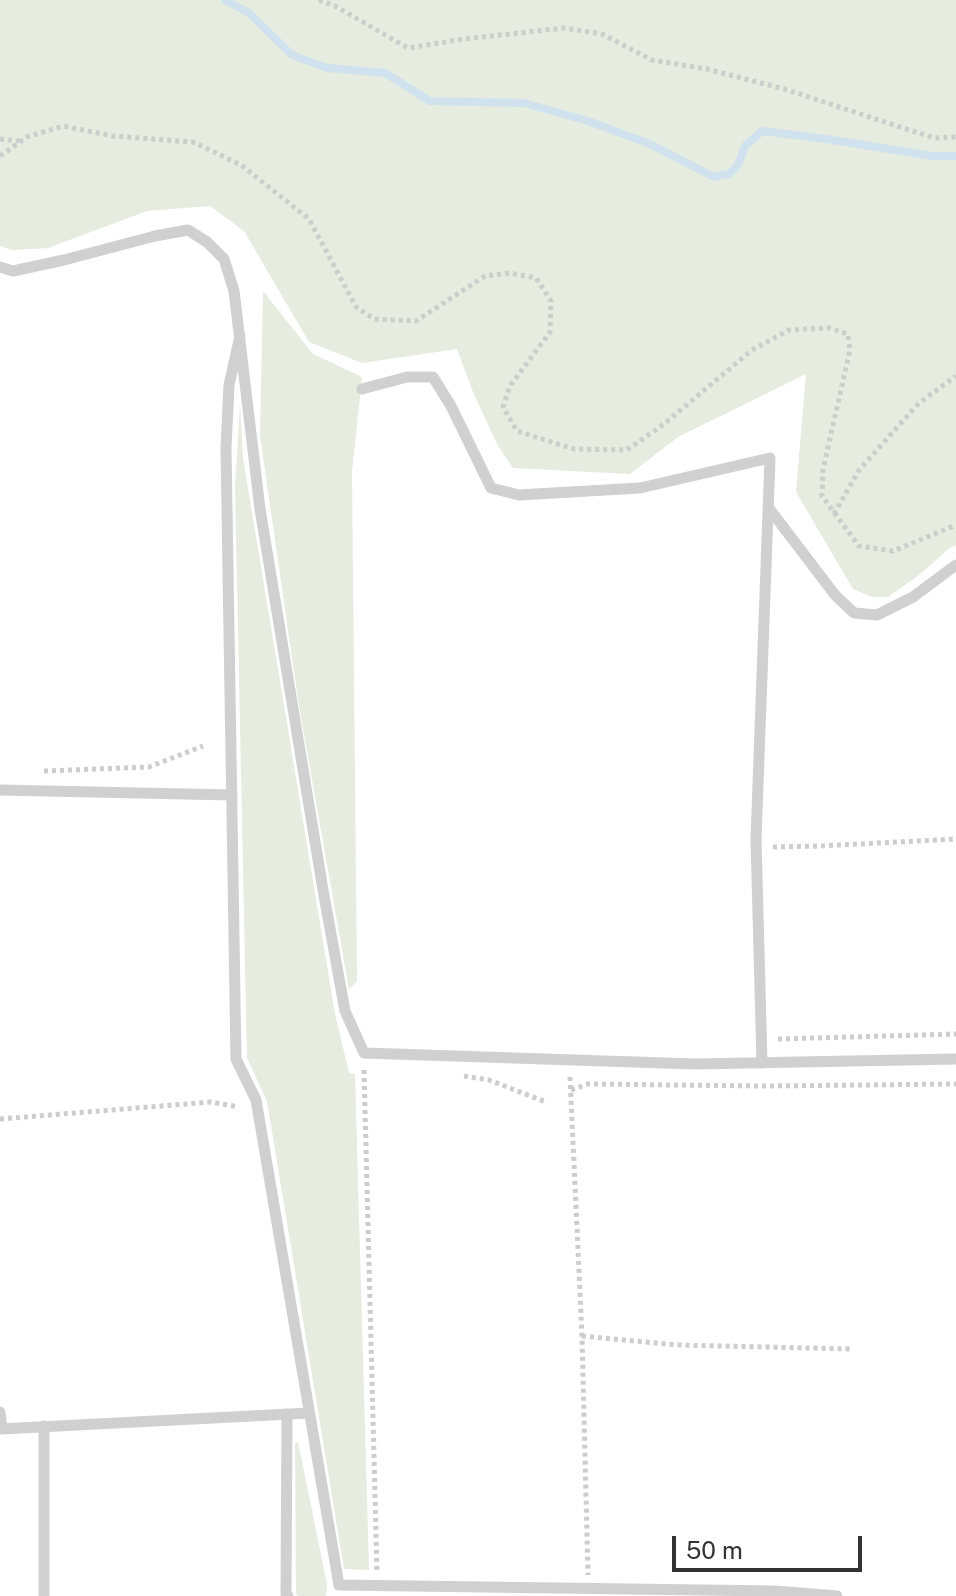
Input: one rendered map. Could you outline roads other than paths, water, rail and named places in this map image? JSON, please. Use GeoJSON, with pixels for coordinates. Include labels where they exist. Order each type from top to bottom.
{"type":"FeatureCollection","features":[{"type":"Feature","properties":{"kind":"lane"},"geometry":{"type":"LineString","coordinates":[[0,267],[13,271],[188,230],[207,242],[224,259],[234,291],[260,509],[323,890],[345,1011],[364,1053],[695,1064],[956,1059]]}},
{"type":"Feature","properties":{"kind":"lane"},"geometry":{"type":"LineString","coordinates":[[240,336],[229,385],[226,448],[236,1059],[256,1100],[339,1585],[377,1591],[589,1589],[837,1596]]}},
{"type":"Feature","properties":{"kind":"lane"},"geometry":{"type":"LineString","coordinates":[[362,389],[407,377],[433,377],[451,406],[491,488],[519,495],[640,488],[770,458],[756,847],[762,1063]]}},
{"type":"Feature","properties":{"kind":"lane"},"geometry":{"type":"LineString","coordinates":[[768,506],[835,595],[854,613],[877,615],[913,597],[956,565]]}},
{"type":"Feature","properties":{"kind":"lane"},"geometry":{"type":"LineString","coordinates":[[0,790],[232,795]]}},
{"type":"Feature","properties":{"kind":"lane"},"geometry":{"type":"LineString","coordinates":[[0,1412],[1,1429],[309,1413]]}},
{"type":"Feature","properties":{"kind":"lane"},"geometry":{"type":"LineString","coordinates":[[287,1414],[288,1596]]}},
{"type":"Feature","properties":{"kind":"lane"},"geometry":{"type":"LineString","coordinates":[[44,1426],[44,1596]]}},
{"type":"Feature","properties":{"kind":"waterway"},"geometry":{"type":"LineString","coordinates":[[225,0],[249,13],[292,55],[327,68],[385,73],[430,101],[524,103],[588,121],[650,144],[714,177],[729,174],[738,165],[745,146],[762,131],[932,156],[956,156]]}}]}
